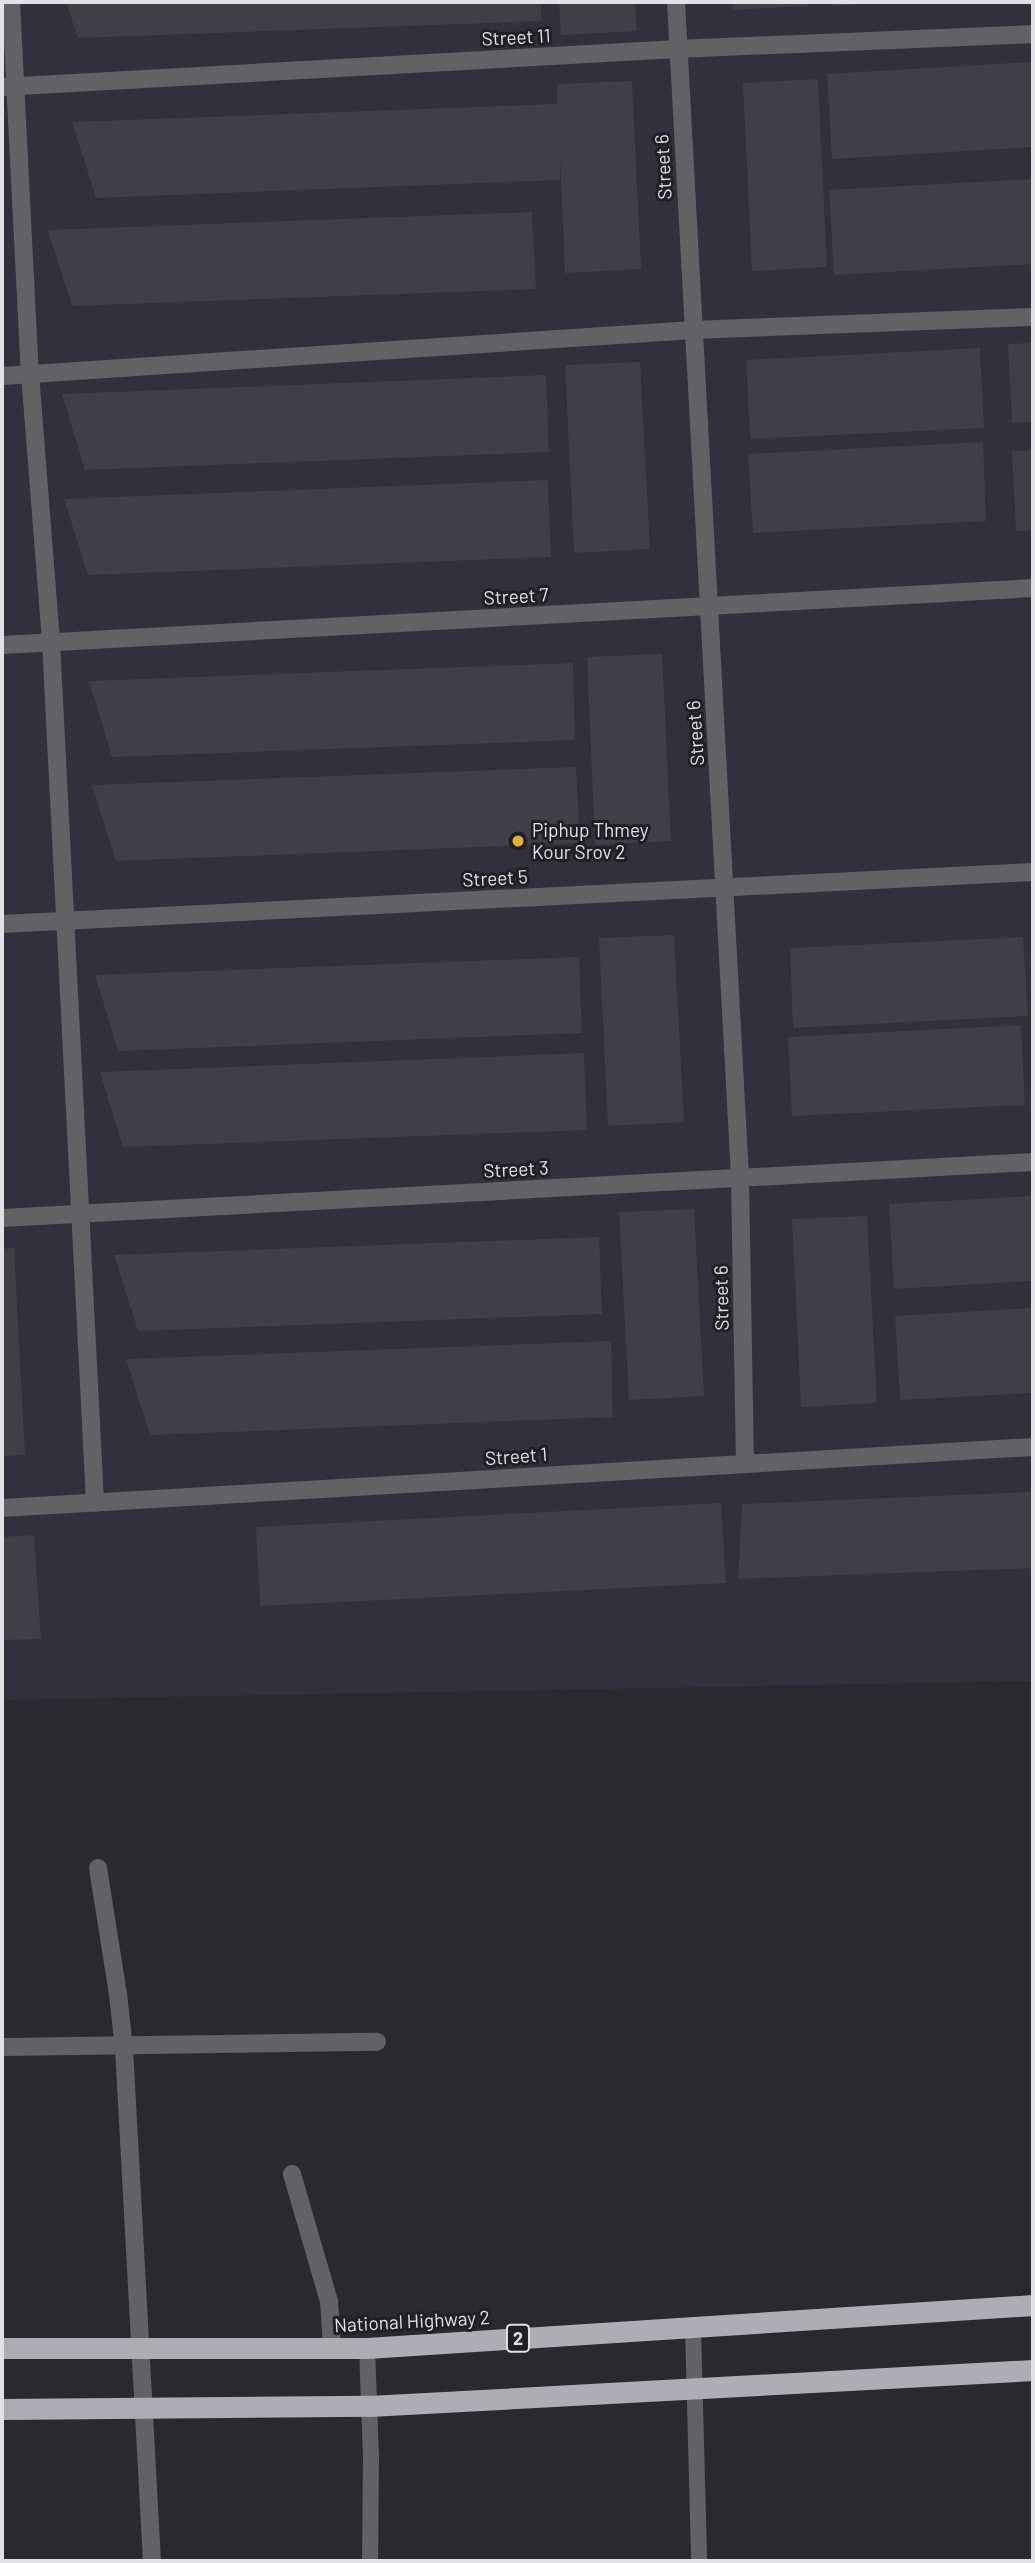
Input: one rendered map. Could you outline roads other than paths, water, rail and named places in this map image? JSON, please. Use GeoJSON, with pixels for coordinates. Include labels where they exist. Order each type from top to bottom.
{"type":"FeatureCollection","features":[{"type":"Feature","properties":{"kind":"highway","name":"National Highway 2"},"geometry":{"type":"LineString","coordinates":[[2,2348],[367,2347],[1033,2305]]}},
{"type":"Feature","properties":{"kind":"highway"},"geometry":{"type":"LineString","coordinates":[[2,2409],[369,2406],[1033,2370]]}},
{"type":"Feature","properties":{"kind":"street"},"geometry":{"type":"LineString","coordinates":[[11,2],[9,86],[51,642],[95,1503]]}},
{"type":"Feature","properties":{"kind":"street","name":"Street 6"},"geometry":{"type":"LineString","coordinates":[[676,2],[740,1178],[745,1462]]}},
{"type":"Feature","properties":{"kind":"street","name":"Street 11"},"geometry":{"type":"LineString","coordinates":[[9,86],[677,49],[1033,34]]}},
{"type":"Feature","properties":{"kind":"street"},"geometry":{"type":"LineString","coordinates":[[2,376],[693,330],[1033,317]]}},
{"type":"Feature","properties":{"kind":"street","name":"Street 7"},"geometry":{"type":"LineString","coordinates":[[2,645],[1033,588]]}},
{"type":"Feature","properties":{"kind":"street","name":"Street 5"},"geometry":{"type":"LineString","coordinates":[[2,924],[1033,872]]}},
{"type":"Feature","properties":{"kind":"street","name":"Street 3"},"geometry":{"type":"LineString","coordinates":[[2,1218],[1033,1162]]}},
{"type":"Feature","properties":{"kind":"street","name":"Street 1"},"geometry":{"type":"LineString","coordinates":[[2,1508],[1033,1447]]}},
{"type":"Feature","properties":{"kind":"street"},"geometry":{"type":"LineString","coordinates":[[98,1868],[124,2048],[143,2348],[152,2561]]}},
{"type":"Feature","properties":{"kind":"street"},"geometry":{"type":"LineString","coordinates":[[2,2047],[124,2048],[377,2042]]}},
{"type":"Feature","properties":{"kind":"street"},"geometry":{"type":"LineString","coordinates":[[292,2174],[329,2301],[332,2347]]}},
{"type":"Feature","properties":{"kind":"lane"},"geometry":{"type":"LineString","coordinates":[[692,2327],[699,2561]]}},
{"type":"Feature","properties":{"kind":"lane"},"geometry":{"type":"LineString","coordinates":[[367,2347],[370,2561]]}},
{"type":"Feature","properties":{"kind":"place","name":"Piphup Thmey Kour Srov 2"},"geometry":{"type":"Point","coordinates":[518,841]}}]}
